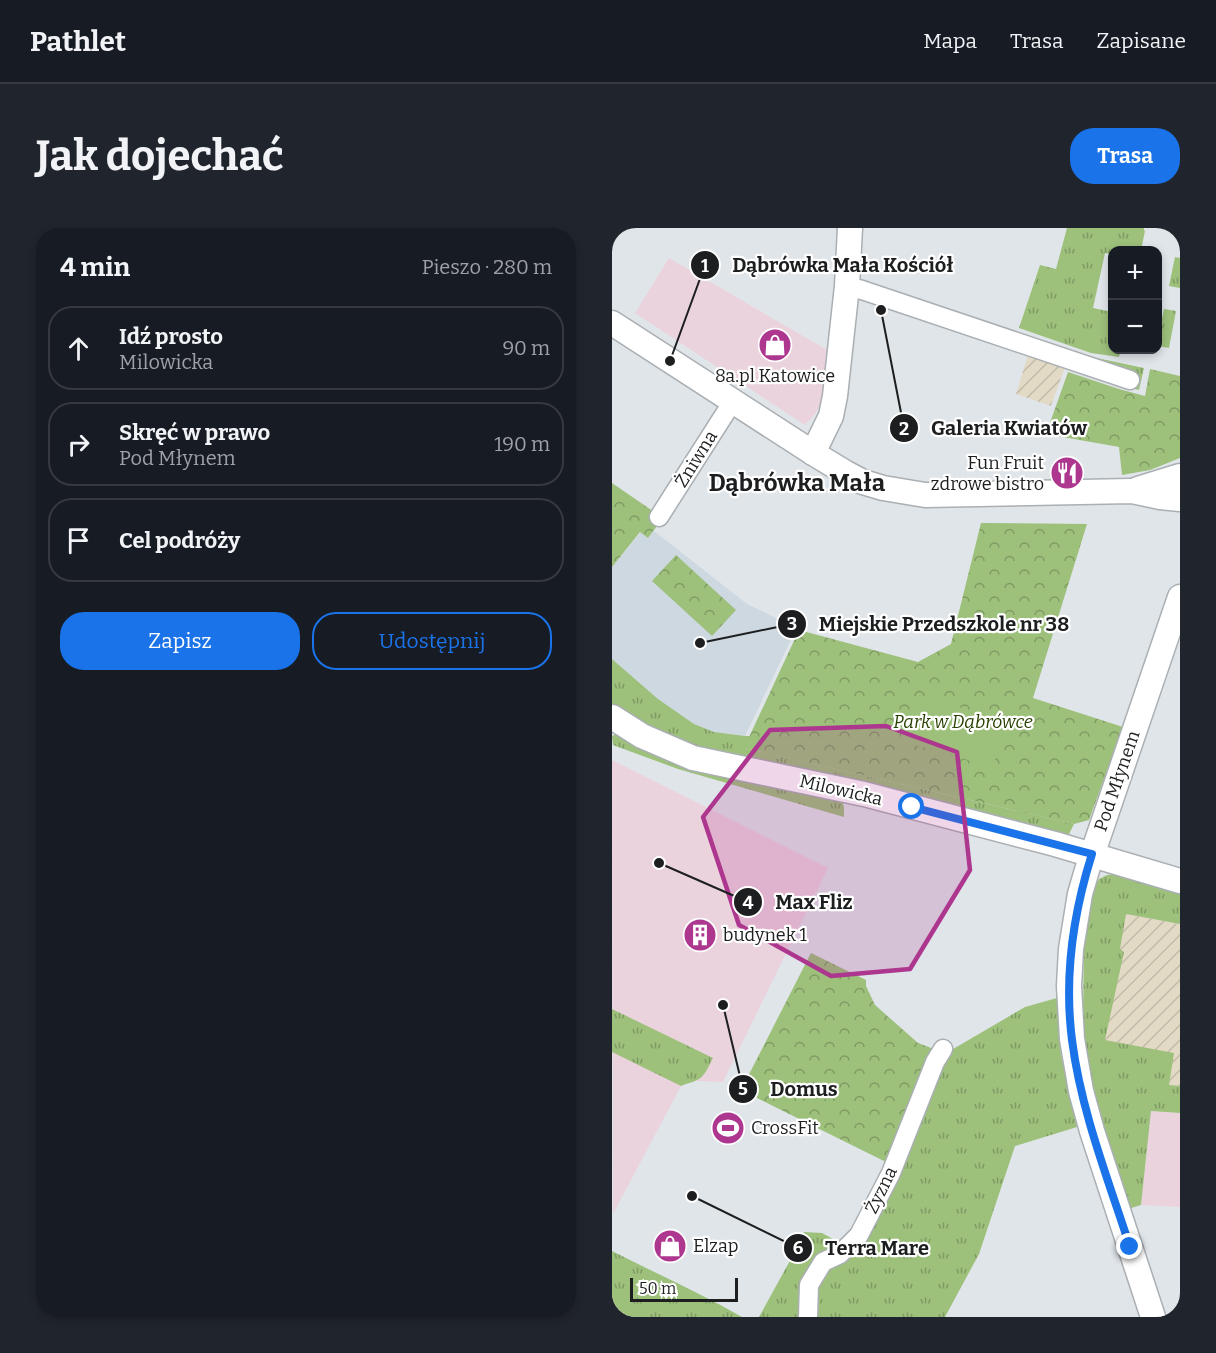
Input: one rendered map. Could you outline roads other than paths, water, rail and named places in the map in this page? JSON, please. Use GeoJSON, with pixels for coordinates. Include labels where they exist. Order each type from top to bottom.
{"type":"FeatureCollection","features":[{"type":"Feature","properties":{"kind":"street"},"geometry":{"type":"LineString","coordinates":[[813,453],[831,416],[835,396],[847,286],[850,228]]}},
{"type":"Feature","properties":{"kind":"street"},"geometry":{"type":"LineString","coordinates":[[847,286],[1130,380]]}},
{"type":"Feature","properties":{"kind":"street"},"geometry":{"type":"LineString","coordinates":[[612,323],[813,453],[863,482],[918,494],[1132,491],[1180,499]]}},
{"type":"Feature","properties":{"kind":"street","name":"Żniwna"},"geometry":{"type":"LineString","coordinates":[[659,517],[733,401]]}},
{"type":"Feature","properties":{"kind":"street"},"geometry":{"type":"LineString","coordinates":[[1132,491],[1180,478]]}},
{"type":"Feature","properties":{"kind":"street"},"geometry":{"type":"LineString","coordinates":[[1180,478],[1178,484],[1180,493]]}},
{"type":"Feature","properties":{"kind":"street","name":"Pod Młynem"},"geometry":{"type":"LineString","coordinates":[[1153,1317],[1092,1131],[1072,1039],[1069,986],[1071,949],[1080,894],[1180,597]]}},
{"type":"Feature","properties":{"kind":"street","name":"Milowicka"},"geometry":{"type":"LineString","coordinates":[[612,717],[642,736],[693,758],[864,794],[1092,854],[1180,881]]}},
{"type":"Feature","properties":{"kind":"street","name":"Żyzna"},"geometry":{"type":"LineString","coordinates":[[808,1317],[810,1285],[823,1262],[840,1254],[859,1235],[891,1173],[935,1062],[943,1049]]}},
{"type":"Feature","properties":{"kind":"place","name":"Galeria Kwiatów"},"geometry":{"type":"Point","coordinates":[881,310]}},
{"type":"Feature","properties":{"kind":"place","name":"8a.pl Katowice"},"geometry":{"type":"Point","coordinates":[775,345]}},
{"type":"Feature","properties":{"kind":"place","name":"Dąbrówka Mała Kościół"},"geometry":{"type":"Point","coordinates":[670,361]}},
{"type":"Feature","properties":{"kind":"place","name":"Fun Fruit zdrowe bistro"},"geometry":{"type":"Point","coordinates":[1067,473]}},
{"type":"Feature","properties":{"kind":"place","name":"Miejskie Przedszkole nr 38"},"geometry":{"type":"Point","coordinates":[700,643]}},
{"type":"Feature","properties":{"kind":"place","name":"Max Fliz"},"geometry":{"type":"Point","coordinates":[659,863]}},
{"type":"Feature","properties":{"kind":"place","name":"budynek 1"},"geometry":{"type":"Point","coordinates":[700,935]}},
{"type":"Feature","properties":{"kind":"place","name":"Domus"},"geometry":{"type":"Point","coordinates":[723,1005]}},
{"type":"Feature","properties":{"kind":"place","name":"CrossFit"},"geometry":{"type":"Point","coordinates":[728,1128]}},
{"type":"Feature","properties":{"kind":"place","name":"Terra Mare"},"geometry":{"type":"Point","coordinates":[692,1196]}},
{"type":"Feature","properties":{"kind":"place","name":"Elzap"},"geometry":{"type":"Point","coordinates":[670,1246]}},
{"type":"Feature","properties":{"kind":"district","name":"Dąbrówka Mała"},"geometry":{"type":"Point","coordinates":[797,483]}},
{"type":"Feature","properties":{"kind":"park label","name":"Park w Dąbrówce"},"geometry":{"type":"Point","coordinates":[963,722]}}]}
